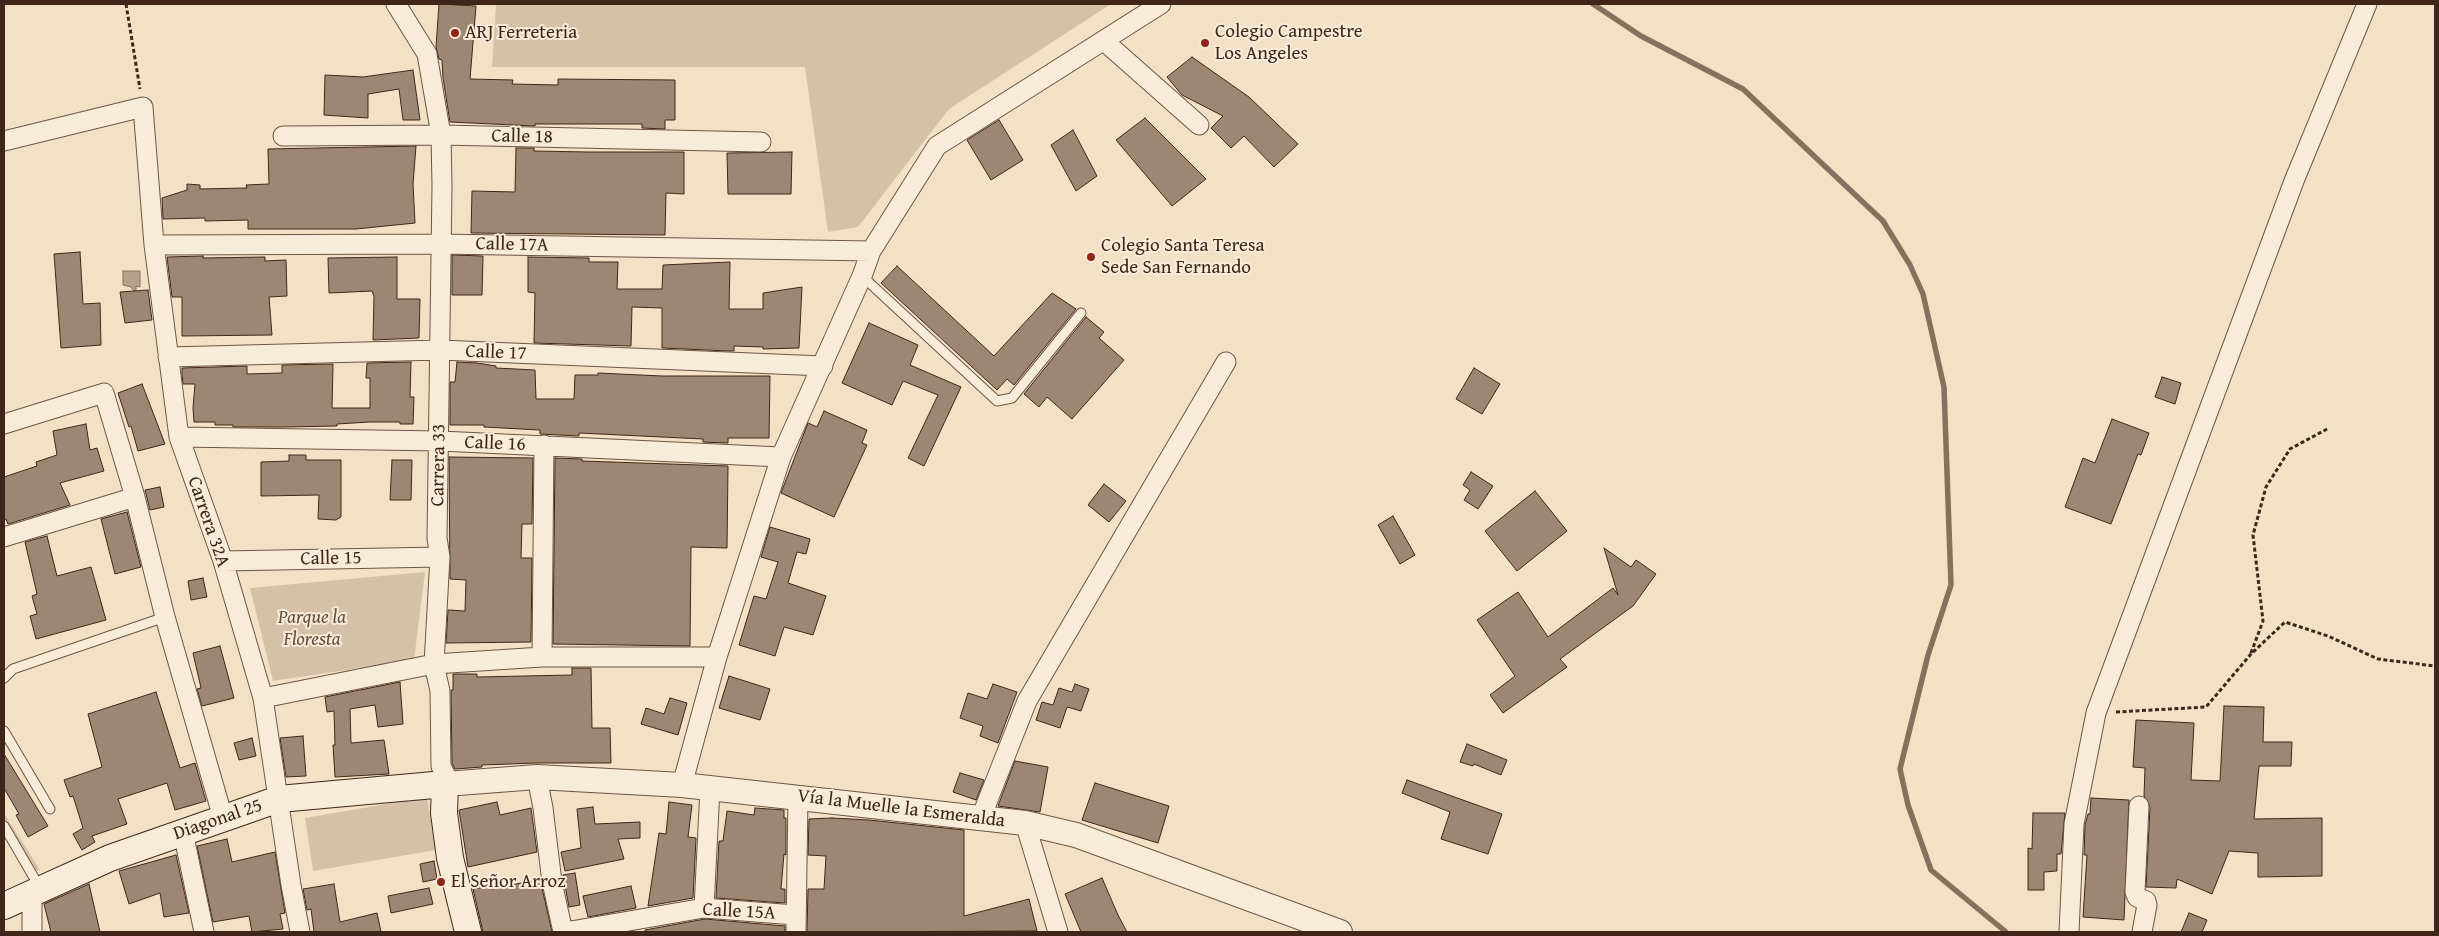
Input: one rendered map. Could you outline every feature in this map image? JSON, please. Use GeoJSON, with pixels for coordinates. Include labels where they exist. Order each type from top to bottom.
{"type":"FeatureCollection","features":[{"type":"Feature","properties":{"kind":"main road","name":"Diagonal 25"},"geometry":{"type":"LineString","coordinates":[[4,906],[110,858],[279,799],[445,784]]}},
{"type":"Feature","properties":{"kind":"main road","name":"Carrera 33"},"geometry":{"type":"LineString","coordinates":[[445,784],[444,813],[450,858],[468,932]]}},
{"type":"Feature","properties":{"kind":"street","name":"Carrera 33"},"geometry":{"type":"LineString","coordinates":[[396,4],[427,54],[440,135],[442,186],[440,244],[440,441],[437,538],[440,557],[434,664],[440,691],[441,766],[445,774],[445,784]]}},
{"type":"Feature","properties":{"kind":"street"},"geometry":{"type":"LineString","coordinates":[[682,785],[717,656],[781,457],[823,366],[871,251],[937,146],[1161,4]]}},
{"type":"Feature","properties":{"kind":"street"},"geometry":{"type":"LineString","coordinates":[[2069,932],[2074,824],[2096,713],[2294,180],[2366,4]]}},
{"type":"Feature","properties":{"kind":"street"},"geometry":{"type":"LineString","coordinates":[[1104,41],[1199,125]]}},
{"type":"Feature","properties":{"kind":"street"},"geometry":{"type":"LineString","coordinates":[[4,142],[143,107]]}},
{"type":"Feature","properties":{"kind":"street","name":"Carrera 32A"},"geometry":{"type":"LineString","coordinates":[[143,107],[154,245],[179,437],[222,561],[263,698],[290,885],[300,932]]}},
{"type":"Feature","properties":{"kind":"street","name":"Calle 18"},"geometry":{"type":"LineString","coordinates":[[283,136],[440,135],[761,142]]}},
{"type":"Feature","properties":{"kind":"street","name":"Calle 17A"},"geometry":{"type":"LineString","coordinates":[[154,245],[440,244],[871,251]]}},
{"type":"Feature","properties":{"kind":"street","name":"Calle 17"},"geometry":{"type":"LineString","coordinates":[[168,357],[440,350],[823,366]]}},
{"type":"Feature","properties":{"kind":"street"},"geometry":{"type":"LineString","coordinates":[[980,820],[1027,701],[1226,362]]}},
{"type":"Feature","properties":{"kind":"street"},"geometry":{"type":"LineString","coordinates":[[4,424],[104,394],[135,497],[165,616],[223,818]]}},
{"type":"Feature","properties":{"kind":"street","name":"Calle 16"},"geometry":{"type":"LineString","coordinates":[[179,437],[440,441],[781,457]]}},
{"type":"Feature","properties":{"kind":"street"},"geometry":{"type":"LineString","coordinates":[[542,657],[544,446]]}},
{"type":"Feature","properties":{"kind":"street"},"geometry":{"type":"LineString","coordinates":[[4,537],[135,497]]}},
{"type":"Feature","properties":{"kind":"street","name":"Calle 15"},"geometry":{"type":"LineString","coordinates":[[222,561],[440,557]]}},
{"type":"Feature","properties":{"kind":"street"},"geometry":{"type":"LineString","coordinates":[[263,698],[434,664],[542,657],[717,656]]}},
{"type":"Feature","properties":{"kind":"street"},"geometry":{"type":"LineString","coordinates":[[537,777],[543,808],[552,882],[564,932]]}},
{"type":"Feature","properties":{"kind":"street","name":"Vía la Muelle la Esmeralda"},"geometry":{"type":"LineString","coordinates":[[445,784],[537,777],[682,785],[798,797],[980,820],[1026,823],[1076,835],[1316,928],[1340,932]]}},
{"type":"Feature","properties":{"kind":"street"},"geometry":{"type":"LineString","coordinates":[[704,908],[710,788]]}},
{"type":"Feature","properties":{"kind":"street"},"geometry":{"type":"LineString","coordinates":[[796,924],[798,797]]}},
{"type":"Feature","properties":{"kind":"street"},"geometry":{"type":"LineString","coordinates":[[2139,806],[2135,892],[2137,897],[2146,901],[2147,905],[2142,932]]}},
{"type":"Feature","properties":{"kind":"street"},"geometry":{"type":"LineString","coordinates":[[1026,823],[1054,931]]}},
{"type":"Feature","properties":{"kind":"street"},"geometry":{"type":"LineString","coordinates":[[183,832],[204,932]]}},
{"type":"Feature","properties":{"kind":"street"},"geometry":{"type":"LineString","coordinates":[[32,932],[36,890]]}},
{"type":"Feature","properties":{"kind":"street","name":"Calle 15A"},"geometry":{"type":"LineString","coordinates":[[564,932],[704,908],[796,924]]}},
{"type":"Feature","properties":{"kind":"lane"},"geometry":{"type":"LineString","coordinates":[[862,276],[997,401],[1012,398],[1081,313]]}},
{"type":"Feature","properties":{"kind":"lane"},"geometry":{"type":"LineString","coordinates":[[4,678],[12,669],[165,616]]}},
{"type":"Feature","properties":{"kind":"lane"},"geometry":{"type":"LineString","coordinates":[[4,731],[50,809]]}},
{"type":"Feature","properties":{"kind":"lane"},"geometry":{"type":"LineString","coordinates":[[4,826],[36,890]]}},
{"type":"Feature","properties":{"kind":"path"},"geometry":{"type":"LineString","coordinates":[[126,4],[143,107]]}},
{"type":"Feature","properties":{"kind":"path"},"geometry":{"type":"LineString","coordinates":[[2251,654],[2263,621],[2254,535],[2266,487],[2290,449],[2329,428]]}},
{"type":"Feature","properties":{"kind":"path"},"geometry":{"type":"LineString","coordinates":[[2096,713],[2206,707],[2251,654],[2285,622],[2328,636],[2378,659],[2435,666]]}},
{"type":"Feature","properties":{"kind":"green space"},"geometry":{"type":"Polygon","coordinates":[[[496,4],[1111,4],[949,109],[858,227],[828,232],[805,67],[492,67],[496,4]]]}},
{"type":"Feature","properties":{"kind":"green space","name":"Parque la Floresta"},"geometry":{"type":"Polygon","coordinates":[[[425,572],[414,660],[273,681],[250,588],[425,572]]]}},
{"type":"Feature","properties":{"kind":"green space"},"geometry":{"type":"Polygon","coordinates":[[[427,797],[436,850],[313,871],[305,818],[427,797]]]}},
{"type":"Feature","properties":{"kind":"green space"},"geometry":{"type":"Polygon","coordinates":[[[4,813],[40,870],[26,874],[4,835],[4,813]]]}},
{"type":"Feature","properties":{"kind":"shaded area"},"geometry":{"type":"Polygon","coordinates":[[[123,271],[140,271],[140,287],[136,286],[134,291],[131,287],[123,285],[123,271]]]}},
{"type":"Feature","properties":{"kind":"building"},"geometry":{"type":"Polygon","coordinates":[[[439,4],[476,6],[470,79],[513,80],[512,84],[558,85],[558,79],[675,80],[675,120],[665,120],[665,129],[642,128],[642,124],[535,124],[535,126],[450,122],[442,60],[439,59],[436,47],[439,4]]]}},
{"type":"Feature","properties":{"kind":"building"},"geometry":{"type":"Polygon","coordinates":[[[1192,57],[1249,97],[1298,144],[1274,167],[1244,136],[1231,148],[1211,128],[1223,116],[1182,95],[1167,77],[1192,57]]]}},
{"type":"Feature","properties":{"kind":"building"},"geometry":{"type":"Polygon","coordinates":[[[413,70],[420,120],[403,120],[399,89],[368,94],[368,118],[324,115],[325,75],[363,77],[413,70]]]}},
{"type":"Feature","properties":{"kind":"building"},"geometry":{"type":"Polygon","coordinates":[[[1145,118],[1206,179],[1172,206],[1116,140],[1145,118]]]}},
{"type":"Feature","properties":{"kind":"building"},"geometry":{"type":"Polygon","coordinates":[[[999,120],[1023,160],[991,180],[967,140],[999,120]]]}},
{"type":"Feature","properties":{"kind":"building"},"geometry":{"type":"Polygon","coordinates":[[[1073,130],[1097,176],[1076,191],[1051,145],[1073,130]]]}},
{"type":"Feature","properties":{"kind":"building"},"geometry":{"type":"Polygon","coordinates":[[[416,146],[413,184],[415,223],[356,229],[248,229],[248,220],[205,221],[205,218],[163,219],[162,198],[187,190],[187,184],[200,185],[200,189],[247,188],[246,185],[269,184],[268,149],[416,146]]]}},
{"type":"Feature","properties":{"kind":"building"},"geometry":{"type":"Polygon","coordinates":[[[516,148],[534,148],[534,151],[684,152],[684,194],[666,193],[665,235],[471,233],[472,191],[515,192],[516,148]]]}},
{"type":"Feature","properties":{"kind":"building"},"geometry":{"type":"Polygon","coordinates":[[[792,152],[791,194],[728,194],[727,153],[792,152]]]}},
{"type":"Feature","properties":{"kind":"building"},"geometry":{"type":"Polygon","coordinates":[[[80,252],[83,304],[100,303],[101,345],[61,348],[54,254],[80,252]]]}},
{"type":"Feature","properties":{"kind":"building"},"geometry":{"type":"Polygon","coordinates":[[[452,255],[483,256],[482,295],[452,295],[452,255]]]}},
{"type":"Feature","properties":{"kind":"building"},"geometry":{"type":"Polygon","coordinates":[[[203,256],[203,258],[265,257],[265,261],[286,260],[287,296],[269,297],[272,335],[182,336],[182,297],[172,297],[167,257],[203,256]]]}},
{"type":"Feature","properties":{"kind":"building"},"geometry":{"type":"Polygon","coordinates":[[[397,257],[397,299],[420,299],[419,338],[373,340],[374,296],[372,291],[329,293],[328,258],[397,257]]]}},
{"type":"Feature","properties":{"kind":"building"},"geometry":{"type":"Polygon","coordinates":[[[528,257],[589,258],[589,262],[618,262],[617,289],[662,289],[663,265],[730,262],[729,309],[763,309],[763,293],[802,287],[799,348],[763,349],[763,347],[734,346],[734,351],[729,351],[662,348],[662,308],[632,307],[631,346],[534,343],[535,293],[528,292],[528,257]]]}},
{"type":"Feature","properties":{"kind":"building"},"geometry":{"type":"Polygon","coordinates":[[[897,266],[994,356],[1052,293],[1076,309],[1014,385],[1007,379],[997,390],[881,283],[897,266]]]}},
{"type":"Feature","properties":{"kind":"building"},"geometry":{"type":"Polygon","coordinates":[[[148,290],[152,320],[125,323],[120,292],[148,290]]]}},
{"type":"Feature","properties":{"kind":"building"},"geometry":{"type":"Polygon","coordinates":[[[1086,317],[1104,332],[1099,338],[1124,360],[1072,419],[1047,397],[1039,407],[1024,394],[1086,317]]]}},
{"type":"Feature","properties":{"kind":"building"},"geometry":{"type":"Polygon","coordinates":[[[869,323],[918,345],[910,365],[961,387],[924,466],[908,458],[938,395],[903,381],[892,405],[842,383],[869,323]]]}},
{"type":"Feature","properties":{"kind":"building"},"geometry":{"type":"Polygon","coordinates":[[[411,362],[410,397],[414,397],[413,424],[370,422],[337,424],[337,426],[233,427],[233,425],[215,425],[215,422],[194,422],[195,384],[183,384],[182,375],[182,368],[247,366],[247,374],[282,373],[282,365],[333,364],[332,408],[370,408],[370,378],[366,378],[367,363],[411,362]]]}},
{"type":"Feature","properties":{"kind":"building"},"geometry":{"type":"Polygon","coordinates":[[[457,362],[477,363],[496,366],[496,368],[535,370],[536,399],[574,399],[575,375],[598,375],[598,373],[662,376],[770,376],[769,438],[728,438],[728,443],[703,442],[703,439],[579,433],[579,436],[540,434],[540,430],[484,427],[484,425],[450,425],[450,382],[455,382],[457,362]]]}},
{"type":"Feature","properties":{"kind":"building"},"geometry":{"type":"Polygon","coordinates":[[[1474,368],[1500,384],[1482,414],[1456,399],[1474,368]]]}},
{"type":"Feature","properties":{"kind":"building"},"geometry":{"type":"Polygon","coordinates":[[[2162,377],[2181,383],[2175,404],[2155,397],[2162,377]]]}},
{"type":"Feature","properties":{"kind":"building"},"geometry":{"type":"Polygon","coordinates":[[[142,384],[165,444],[138,451],[131,426],[129,427],[118,393],[142,384]]]}},
{"type":"Feature","properties":{"kind":"building"},"geometry":{"type":"Polygon","coordinates":[[[824,411],[867,430],[862,443],[867,445],[834,517],[781,493],[808,423],[817,427],[824,411]]]}},
{"type":"Feature","properties":{"kind":"building"},"geometry":{"type":"Polygon","coordinates":[[[2112,419],[2149,433],[2141,455],[2138,454],[2111,524],[2065,507],[2083,458],[2095,463],[2112,419]]]}},
{"type":"Feature","properties":{"kind":"building"},"geometry":{"type":"Polygon","coordinates":[[[86,424],[90,450],[97,448],[104,471],[60,483],[70,505],[8,524],[6,519],[4,520],[4,477],[37,466],[36,462],[57,455],[53,431],[86,424]]]}},
{"type":"Feature","properties":{"kind":"building"},"geometry":{"type":"Polygon","coordinates":[[[289,455],[306,455],[306,460],[341,460],[341,517],[336,520],[318,519],[319,495],[261,496],[261,462],[289,461],[289,455]]]}},
{"type":"Feature","properties":{"kind":"building"},"geometry":{"type":"Polygon","coordinates":[[[449,457],[533,458],[532,524],[522,524],[521,558],[532,558],[531,642],[446,643],[448,610],[465,611],[466,580],[450,579],[449,457]]]}},
{"type":"Feature","properties":{"kind":"building"},"geometry":{"type":"Polygon","coordinates":[[[555,458],[582,459],[582,461],[728,466],[727,548],[691,547],[690,646],[553,644],[555,458]]]}},
{"type":"Feature","properties":{"kind":"building"},"geometry":{"type":"Polygon","coordinates":[[[392,460],[412,460],[411,500],[390,500],[392,460]]]}},
{"type":"Feature","properties":{"kind":"building"},"geometry":{"type":"Polygon","coordinates":[[[1471,472],[1493,486],[1478,509],[1464,500],[1470,490],[1463,485],[1471,472]]]}},
{"type":"Feature","properties":{"kind":"building"},"geometry":{"type":"Polygon","coordinates":[[[1104,484],[1126,501],[1109,522],[1088,505],[1104,484]]]}},
{"type":"Feature","properties":{"kind":"building"},"geometry":{"type":"Polygon","coordinates":[[[160,487],[164,507],[150,510],[145,490],[160,487]]]}},
{"type":"Feature","properties":{"kind":"building"},"geometry":{"type":"Polygon","coordinates":[[[1535,491],[1567,531],[1517,571],[1485,531],[1535,491]]]}},
{"type":"Feature","properties":{"kind":"building"},"geometry":{"type":"Polygon","coordinates":[[[127,512],[141,567],[115,574],[101,519],[127,512]]]}},
{"type":"Feature","properties":{"kind":"building"},"geometry":{"type":"Polygon","coordinates":[[[1393,516],[1415,555],[1400,564],[1378,525],[1393,516]]]}},
{"type":"Feature","properties":{"kind":"building"},"geometry":{"type":"Polygon","coordinates":[[[770,527],[810,539],[806,554],[797,552],[788,583],[826,596],[813,635],[784,627],[775,656],[739,645],[754,596],[766,599],[778,562],[761,557],[770,527]]]}},
{"type":"Feature","properties":{"kind":"building"},"geometry":{"type":"Polygon","coordinates":[[[47,536],[57,576],[91,567],[106,620],[36,639],[30,616],[37,614],[32,596],[37,594],[25,542],[47,536]]]}},
{"type":"Feature","properties":{"kind":"building"},"geometry":{"type":"Polygon","coordinates":[[[1604,548],[1631,567],[1636,560],[1656,574],[1633,606],[1560,659],[1567,667],[1503,713],[1490,695],[1515,676],[1477,620],[1518,592],[1548,637],[1613,588],[1618,595],[1604,548]]]}},
{"type":"Feature","properties":{"kind":"building"},"geometry":{"type":"Polygon","coordinates":[[[203,578],[207,597],[191,600],[188,581],[203,578]]]}},
{"type":"Feature","properties":{"kind":"building"},"geometry":{"type":"Polygon","coordinates":[[[220,646],[234,698],[202,706],[197,689],[201,688],[193,653],[220,646]]]}},
{"type":"Feature","properties":{"kind":"building"},"geometry":{"type":"Polygon","coordinates":[[[572,668],[591,668],[592,728],[610,728],[611,763],[482,765],[482,767],[455,769],[452,763],[451,690],[453,690],[453,674],[477,674],[477,677],[572,675],[572,668]]]}},
{"type":"Feature","properties":{"kind":"building"},"geometry":{"type":"Polygon","coordinates":[[[729,676],[770,689],[760,720],[719,708],[729,676]]]}},
{"type":"Feature","properties":{"kind":"building"},"geometry":{"type":"Polygon","coordinates":[[[400,682],[403,724],[378,727],[375,705],[350,709],[351,743],[384,740],[389,774],[335,777],[333,745],[335,745],[334,711],[327,712],[325,697],[400,682]]]}},
{"type":"Feature","properties":{"kind":"building"},"geometry":{"type":"Polygon","coordinates":[[[993,684],[1017,692],[998,743],[980,736],[983,726],[960,718],[968,693],[987,699],[993,684]]]}},
{"type":"Feature","properties":{"kind":"building"},"geometry":{"type":"Polygon","coordinates":[[[1075,684],[1089,689],[1081,711],[1067,707],[1060,728],[1036,720],[1042,702],[1053,705],[1059,688],[1072,692],[1075,684]]]}},
{"type":"Feature","properties":{"kind":"building"},"geometry":{"type":"Polygon","coordinates":[[[156,692],[180,768],[195,763],[206,801],[175,810],[167,783],[118,799],[127,824],[92,836],[95,842],[82,850],[73,834],[83,828],[73,796],[70,797],[64,780],[102,767],[88,714],[156,692]]]}},
{"type":"Feature","properties":{"kind":"building"},"geometry":{"type":"Polygon","coordinates":[[[670,698],[687,703],[678,735],[641,724],[646,708],[664,714],[670,698]]]}},
{"type":"Feature","properties":{"kind":"building"},"geometry":{"type":"Polygon","coordinates":[[[2224,706],[2264,707],[2263,742],[2292,742],[2291,766],[2259,766],[2254,819],[2322,818],[2322,876],[2258,877],[2258,853],[2229,851],[2212,894],[2177,879],[2176,888],[2146,887],[2150,807],[2144,796],[2145,768],[2133,767],[2136,720],[2194,723],[2191,780],[2220,781],[2224,706]]]}},
{"type":"Feature","properties":{"kind":"building"},"geometry":{"type":"Polygon","coordinates":[[[303,736],[306,776],[286,777],[280,738],[303,736]]]}},
{"type":"Feature","properties":{"kind":"building"},"geometry":{"type":"Polygon","coordinates":[[[252,738],[256,756],[239,760],[234,743],[252,738]]]}},
{"type":"Feature","properties":{"kind":"building"},"geometry":{"type":"Polygon","coordinates":[[[1467,744],[1507,760],[1501,775],[1474,764],[1473,766],[1460,762],[1467,744]]]}},
{"type":"Feature","properties":{"kind":"building"},"geometry":{"type":"Polygon","coordinates":[[[4,754],[48,826],[28,837],[16,815],[19,814],[4,788],[4,754]]]}},
{"type":"Feature","properties":{"kind":"building"},"geometry":{"type":"Polygon","coordinates":[[[1015,761],[1048,767],[1040,812],[998,806],[1015,761]]]}},
{"type":"Feature","properties":{"kind":"building"},"geometry":{"type":"Polygon","coordinates":[[[960,773],[984,780],[976,800],[953,792],[960,773]]]}},
{"type":"Feature","properties":{"kind":"building"},"geometry":{"type":"Polygon","coordinates":[[[1407,780],[1502,814],[1488,854],[1441,839],[1450,812],[1402,793],[1407,780]]]}},
{"type":"Feature","properties":{"kind":"building"},"geometry":{"type":"Polygon","coordinates":[[[1095,783],[1169,806],[1158,843],[1082,820],[1095,783]]]}},
{"type":"Feature","properties":{"kind":"building"},"geometry":{"type":"Polygon","coordinates":[[[2091,798],[2129,800],[2124,920],[2083,917],[2087,855],[2084,855],[2085,825],[2088,814],[2090,814],[2091,798]]]}},
{"type":"Feature","properties":{"kind":"building"},"geometry":{"type":"Polygon","coordinates":[[[497,802],[500,815],[531,808],[537,852],[468,867],[459,810],[497,802]]]}},
{"type":"Feature","properties":{"kind":"building"},"geometry":{"type":"Polygon","coordinates":[[[669,802],[692,805],[688,837],[696,838],[693,898],[648,906],[659,833],[666,834],[669,802]]]}},
{"type":"Feature","properties":{"kind":"building"},"geometry":{"type":"Polygon","coordinates":[[[593,807],[595,824],[640,822],[640,838],[618,839],[624,859],[565,871],[561,852],[581,848],[577,809],[593,807]]]}},
{"type":"Feature","properties":{"kind":"building"},"geometry":{"type":"Polygon","coordinates":[[[755,808],[784,810],[784,818],[786,818],[786,855],[784,854],[781,889],[785,889],[785,903],[716,898],[719,841],[723,841],[727,811],[754,815],[755,808]]]}},
{"type":"Feature","properties":{"kind":"building"},"geometry":{"type":"Polygon","coordinates":[[[2033,813],[2065,813],[2061,854],[2057,854],[2057,871],[2044,872],[2044,890],[2028,890],[2028,848],[2032,849],[2033,813]]]}},
{"type":"Feature","properties":{"kind":"building"},"geometry":{"type":"Polygon","coordinates":[[[832,818],[964,830],[964,916],[1029,899],[1037,931],[807,932],[808,889],[824,889],[826,856],[808,855],[809,819],[832,818]]]}},
{"type":"Feature","properties":{"kind":"building"},"geometry":{"type":"Polygon","coordinates":[[[227,839],[232,862],[275,852],[285,913],[280,914],[283,929],[252,932],[249,916],[213,922],[197,846],[227,839]]]}},
{"type":"Feature","properties":{"kind":"building"},"geometry":{"type":"Polygon","coordinates":[[[176,855],[189,913],[164,917],[160,893],[129,904],[119,871],[176,855]]]}},
{"type":"Feature","properties":{"kind":"building"},"geometry":{"type":"Polygon","coordinates":[[[434,861],[437,879],[423,882],[420,864],[434,861]]]}},
{"type":"Feature","properties":{"kind":"building"},"geometry":{"type":"Polygon","coordinates":[[[575,873],[580,905],[569,907],[563,875],[575,873]]]}},
{"type":"Feature","properties":{"kind":"building"},"geometry":{"type":"Polygon","coordinates":[[[1102,878],[1127,932],[1081,932],[1065,894],[1102,878]]]}},
{"type":"Feature","properties":{"kind":"building"},"geometry":{"type":"Polygon","coordinates":[[[540,879],[552,932],[483,932],[473,889],[491,886],[492,889],[540,879]]]}},
{"type":"Feature","properties":{"kind":"building"},"geometry":{"type":"Polygon","coordinates":[[[89,884],[100,932],[51,932],[44,904],[89,884]]]}},
{"type":"Feature","properties":{"kind":"building"},"geometry":{"type":"Polygon","coordinates":[[[334,884],[340,922],[377,913],[381,932],[314,932],[311,909],[307,910],[303,889],[334,884]]]}},
{"type":"Feature","properties":{"kind":"building"},"geometry":{"type":"Polygon","coordinates":[[[631,886],[636,908],[588,917],[583,896],[631,886]]]}},
{"type":"Feature","properties":{"kind":"building"},"geometry":{"type":"Polygon","coordinates":[[[429,888],[433,904],[391,913],[388,896],[429,888]]]}},
{"type":"Feature","properties":{"kind":"building"},"geometry":{"type":"Polygon","coordinates":[[[2189,913],[2207,920],[2202,932],[2181,932],[2189,913]]]}},
{"type":"Feature","properties":{"kind":"building"},"geometry":{"type":"Polygon","coordinates":[[[705,919],[785,926],[785,932],[645,932],[645,930],[705,919]]]}},
{"type":"Feature","properties":{"kind":"waterway"},"geometry":{"type":"LineString","coordinates":[[1593,4],[1641,36],[1743,89],[1883,221],[1910,265],[1923,294],[1944,387],[1951,585],[1928,655],[1900,769],[1908,805],[1931,870],[2006,932]]}},
{"type":"Feature","properties":{"kind":"place","name":"ARJ Ferreteria"},"geometry":{"type":"Point","coordinates":[455,33]}},
{"type":"Feature","properties":{"kind":"place","name":"Colegio Campestre Los Angeles"},"geometry":{"type":"Point","coordinates":[1205,43]}},
{"type":"Feature","properties":{"kind":"place","name":"Colegio Santa Teresa Sede San Fernando"},"geometry":{"type":"Point","coordinates":[1091,257]}},
{"type":"Feature","properties":{"kind":"place","name":"El Señor Arroz"},"geometry":{"type":"Point","coordinates":[441,882]}}]}
